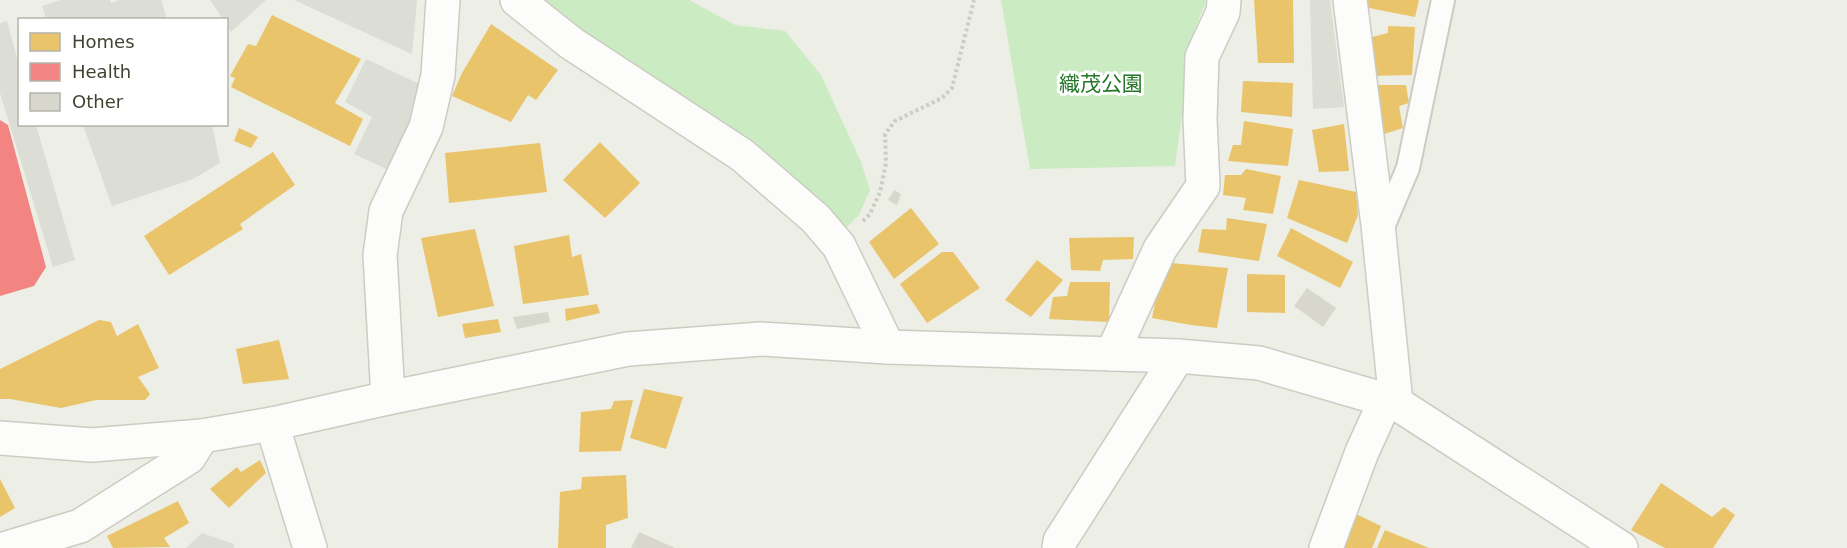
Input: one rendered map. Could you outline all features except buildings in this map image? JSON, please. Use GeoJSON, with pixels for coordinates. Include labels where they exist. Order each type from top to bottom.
{"type":"FeatureCollection","features":[{"type":"Feature","properties":{"kind":"street"},"geometry":{"type":"LineString","coordinates":[[388,398],[380,255],[386,211],[426,127],[438,75],[443,0]]}},
{"type":"Feature","properties":{"kind":"street"},"geometry":{"type":"LineString","coordinates":[[517,0],[571,43],[742,155],[816,219],[839,246],[888,347]]}},
{"type":"Feature","properties":{"kind":"street"},"geometry":{"type":"LineString","coordinates":[[1112,354],[1160,249],[1203,186],[1200,119],[1202,57],[1223,12],[1224,0]]}},
{"type":"Feature","properties":{"kind":"street"},"geometry":{"type":"LineString","coordinates":[[1326,548],[1362,452],[1391,401],[1379,236],[1350,0]]}},
{"type":"Feature","properties":{"kind":"street"},"geometry":{"type":"LineString","coordinates":[[0,438],[92,445],[202,436],[272,424],[628,349],[761,339],[888,347],[1178,356],[1259,363],[1391,401],[1621,548]]}},
{"type":"Feature","properties":{"kind":"street"},"geometry":{"type":"LineString","coordinates":[[1059,548],[1060,541],[1178,356]]}},
{"type":"Feature","properties":{"kind":"street"},"geometry":{"type":"LineString","coordinates":[[272,424],[310,548]]}},
{"type":"Feature","properties":{"kind":"street"},"geometry":{"type":"LineString","coordinates":[[7,548],[84,537],[189,457],[202,436]]}},
{"type":"Feature","properties":{"kind":"lane"},"geometry":{"type":"LineString","coordinates":[[1379,236],[1408,168],[1443,0]]}},
{"type":"Feature","properties":{"kind":"path"},"geometry":{"type":"LineString","coordinates":[[839,246],[870,214],[880,192],[885,163],[885,135],[895,121],[942,98],[952,88],[974,0]]}},
{"type":"Feature","properties":{"kind":"green space"},"geometry":{"type":"Polygon","coordinates":[[[532,0],[689,0],[735,25],[785,31],[821,75],[861,162],[870,190],[859,215],[842,232],[532,0]]]}},
{"type":"Feature","properties":{"kind":"green space","name":"織茂公園"},"geometry":{"type":"Polygon","coordinates":[[[1001,0],[1205,0],[1193,34],[1175,166],[1030,169],[1001,0]]]}},
{"type":"Feature","properties":{"kind":"shaded area"},"geometry":{"type":"Polygon","coordinates":[[[61,0],[110,0],[111,3],[119,0],[161,0],[167,18],[46,18],[42,6],[61,0]]]}},
{"type":"Feature","properties":{"kind":"shaded area"},"geometry":{"type":"Polygon","coordinates":[[[210,0],[266,0],[231,32],[228,28],[228,18],[222,18],[210,0]]]}},
{"type":"Feature","properties":{"kind":"shaded area"},"geometry":{"type":"Polygon","coordinates":[[[294,0],[417,0],[412,54],[294,0]]]}},
{"type":"Feature","properties":{"kind":"shaded area"},"geometry":{"type":"Polygon","coordinates":[[[1310,0],[1330,0],[1344,107],[1313,109],[1310,0]]]}},
{"type":"Feature","properties":{"kind":"shaded area"},"geometry":{"type":"Polygon","coordinates":[[[7,21],[18,62],[18,126],[36,126],[75,260],[53,267],[0,93],[0,23],[7,21]]]}},
{"type":"Feature","properties":{"kind":"shaded area"},"geometry":{"type":"Polygon","coordinates":[[[366,59],[424,86],[391,171],[354,154],[372,117],[345,102],[366,59]]]}},
{"type":"Feature","properties":{"kind":"shaded area"},"geometry":{"type":"Polygon","coordinates":[[[83,126],[212,126],[220,163],[193,179],[112,206],[83,126]]]}},
{"type":"Feature","properties":{"kind":"shaded area"},"geometry":{"type":"Polygon","coordinates":[[[202,533],[234,544],[234,548],[186,548],[202,533]]]}}]}
